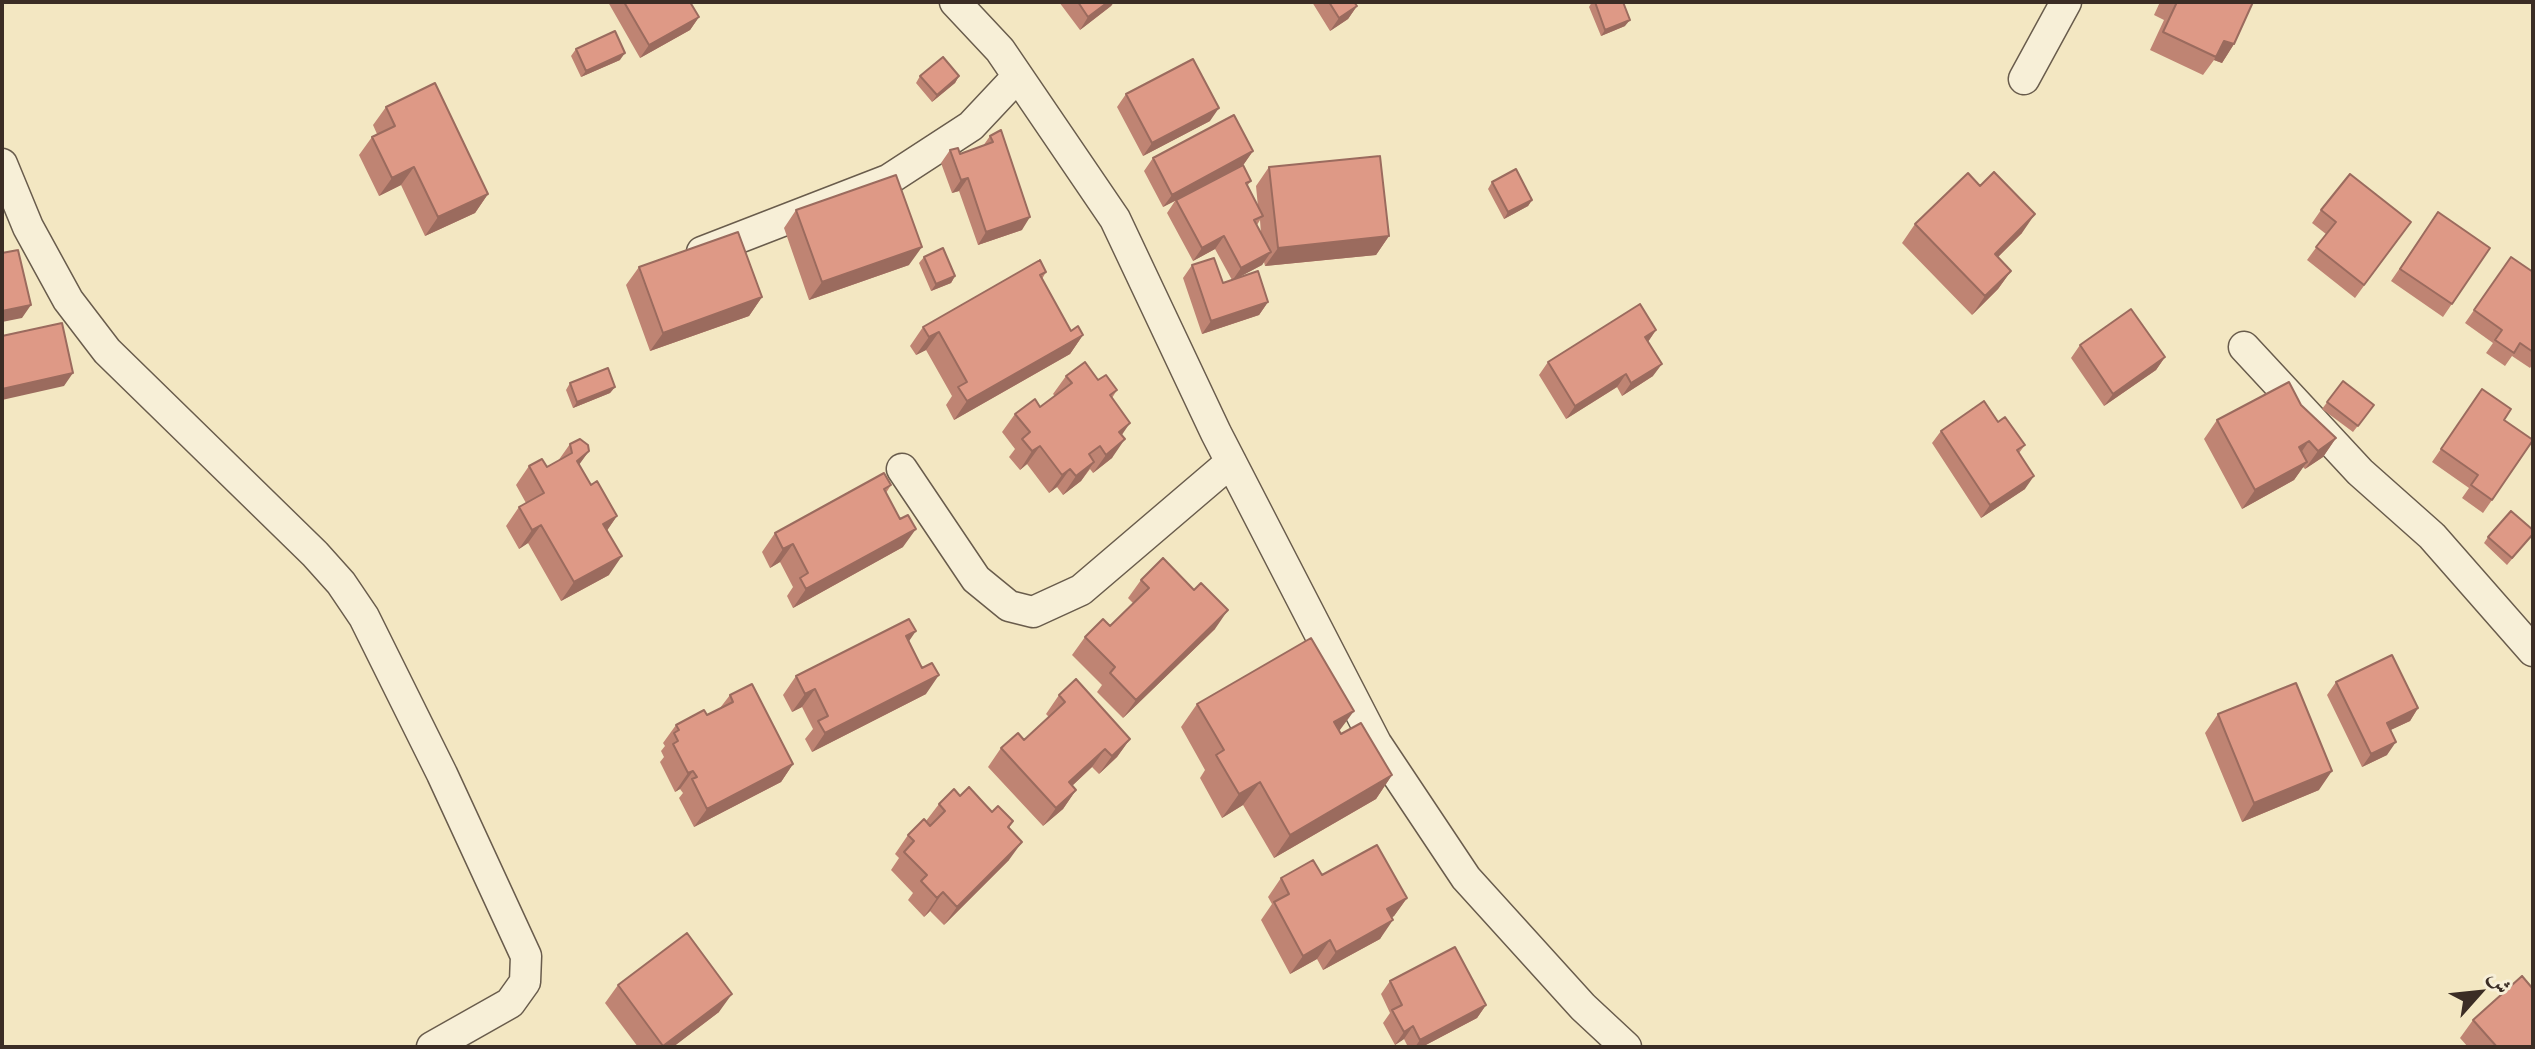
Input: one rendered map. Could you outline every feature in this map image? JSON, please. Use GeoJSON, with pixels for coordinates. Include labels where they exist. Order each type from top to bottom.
{"type":"FeatureCollection","features":[{"type":"Feature","properties":{"kind":"street"},"geometry":{"type":"LineString","coordinates":[[955,2],[1000,50],[1115,219],[1231,462],[1376,743],[1466,878],[1583,1007],[1626,1047]]}},
{"type":"Feature","properties":{"kind":"street"},"geometry":{"type":"LineString","coordinates":[[2024,79],[2066,2]]}},
{"type":"Feature","properties":{"kind":"street"},"geometry":{"type":"LineString","coordinates":[[675,262],[888,180],[971,126],[1017,77]]}},
{"type":"Feature","properties":{"kind":"street"},"geometry":{"type":"LineString","coordinates":[[2,164],[15,230],[107,351],[341,583],[364,617],[435,759],[526,956],[525,982],[510,1003],[432,1047]]}},
{"type":"Feature","properties":{"kind":"street"},"geometry":{"type":"LineString","coordinates":[[2244,347],[2360,472],[2432,536],[2533,651]]}},
{"type":"Feature","properties":{"kind":"street"},"geometry":{"type":"LineString","coordinates":[[902,469],[976,579],[1009,606],[1033,612],[1081,590],[1231,462]]}},
{"type":"Feature","properties":{"kind":"building"},"geometry":{"type":"Polygon","coordinates":[[[624,2],[690,2],[699,17],[649,45],[624,2]]]}},
{"type":"Feature","properties":{"kind":"building"},"geometry":{"type":"Polygon","coordinates":[[[1078,2],[1108,2],[1088,17],[1078,2]]]}},
{"type":"Feature","properties":{"kind":"building"},"geometry":{"type":"Polygon","coordinates":[[[1329,2],[1354,2],[1357,6],[1339,18],[1329,2]]]}},
{"type":"Feature","properties":{"kind":"building"},"geometry":{"type":"Polygon","coordinates":[[[1595,2],[1623,2],[1630,20],[1605,30],[1595,2]]]}},
{"type":"Feature","properties":{"kind":"building"},"geometry":{"type":"Polygon","coordinates":[[[2177,2],[2253,2],[2234,44],[2224,41],[2216,57],[2163,32],[2177,2]]]}},
{"type":"Feature","properties":{"kind":"building"},"geometry":{"type":"Polygon","coordinates":[[[615,31],[625,53],[586,71],[576,49],[615,31]]]}},
{"type":"Feature","properties":{"kind":"building"},"geometry":{"type":"Polygon","coordinates":[[[943,57],[959,76],[937,95],[920,76],[943,57]]]}},
{"type":"Feature","properties":{"kind":"building"},"geometry":{"type":"Polygon","coordinates":[[[1193,59],[1219,108],[1152,143],[1126,94],[1193,59]]]}},
{"type":"Feature","properties":{"kind":"building"},"geometry":{"type":"Polygon","coordinates":[[[435,83],[488,194],[438,217],[414,167],[392,178],[372,137],[395,126],[386,107],[435,83]]]}},
{"type":"Feature","properties":{"kind":"building"},"geometry":{"type":"Polygon","coordinates":[[[1234,115],[1253,151],[1172,195],[1153,158],[1234,115]]]}},
{"type":"Feature","properties":{"kind":"building"},"geometry":{"type":"Polygon","coordinates":[[[1001,130],[1030,217],[986,232],[968,178],[961,180],[950,150],[958,148],[960,154],[993,142],[990,136],[1001,130]]]}},
{"type":"Feature","properties":{"kind":"building"},"geometry":{"type":"Polygon","coordinates":[[[1380,156],[1389,236],[1278,248],[1269,167],[1380,156]]]}},
{"type":"Feature","properties":{"kind":"building"},"geometry":{"type":"Polygon","coordinates":[[[1243,165],[1251,181],[1246,183],[1263,216],[1254,220],[1271,252],[1241,268],[1224,236],[1202,248],[1176,200],[1243,165]]]}},
{"type":"Feature","properties":{"kind":"building"},"geometry":{"type":"Polygon","coordinates":[[[1516,169],[1532,200],[1508,212],[1492,182],[1516,169]]]}},
{"type":"Feature","properties":{"kind":"building"},"geometry":{"type":"Polygon","coordinates":[[[1994,172],[2035,214],[1995,254],[2011,271],[1985,296],[1915,224],[1968,173],[1980,186],[1994,172]]]}},
{"type":"Feature","properties":{"kind":"building"},"geometry":{"type":"Polygon","coordinates":[[[2350,174],[2411,222],[2364,285],[2316,247],[2336,222],[2321,210],[2350,174]]]}},
{"type":"Feature","properties":{"kind":"building"},"geometry":{"type":"Polygon","coordinates":[[[896,175],[922,247],[822,282],[796,210],[896,175]]]}},
{"type":"Feature","properties":{"kind":"building"},"geometry":{"type":"Polygon","coordinates":[[[2438,212],[2490,248],[2452,304],[2400,269],[2438,212]]]}},
{"type":"Feature","properties":{"kind":"building"},"geometry":{"type":"Polygon","coordinates":[[[738,232],[762,297],[663,333],[639,267],[738,232]]]}},
{"type":"Feature","properties":{"kind":"building"},"geometry":{"type":"Polygon","coordinates":[[[943,248],[955,276],[936,284],[924,257],[943,248]]]}},
{"type":"Feature","properties":{"kind":"building"},"geometry":{"type":"Polygon","coordinates":[[[18,250],[31,305],[2,311],[2,253],[18,250]]]}},
{"type":"Feature","properties":{"kind":"building"},"geometry":{"type":"Polygon","coordinates":[[[2511,257],[2533,272],[2533,352],[2520,343],[2514,353],[2495,340],[2502,330],[2474,310],[2511,257]]]}},
{"type":"Feature","properties":{"kind":"building"},"geometry":{"type":"Polygon","coordinates":[[[1214,258],[1223,283],[1258,271],[1268,302],[1211,321],[1192,265],[1214,258]]]}},
{"type":"Feature","properties":{"kind":"building"},"geometry":{"type":"Polygon","coordinates":[[[1040,260],[1046,272],[1040,275],[1071,331],[1078,326],[1083,335],[967,401],[958,387],[967,382],[939,332],[929,337],[923,327],[1040,260]]]}},
{"type":"Feature","properties":{"kind":"building"},"geometry":{"type":"Polygon","coordinates":[[[1640,304],[1656,330],[1645,337],[1662,364],[1631,383],[1626,374],[1575,406],[1548,362],[1640,304]]]}},
{"type":"Feature","properties":{"kind":"building"},"geometry":{"type":"Polygon","coordinates":[[[2131,309],[2165,357],[2113,394],[2080,345],[2131,309]]]}},
{"type":"Feature","properties":{"kind":"building"},"geometry":{"type":"Polygon","coordinates":[[[62,323],[73,373],[2,389],[2,336],[62,323]]]}},
{"type":"Feature","properties":{"kind":"building"},"geometry":{"type":"Polygon","coordinates":[[[1085,362],[1098,380],[1106,375],[1117,390],[1110,395],[1130,423],[1119,432],[1125,439],[1106,455],[1100,446],[1089,454],[1094,462],[1076,476],[1070,469],[1062,475],[1040,446],[1032,451],[1022,439],[1030,432],[1015,414],[1035,399],[1040,407],[1072,383],[1066,376],[1085,362]]]}},
{"type":"Feature","properties":{"kind":"building"},"geometry":{"type":"Polygon","coordinates":[[[608,368],[615,387],[577,402],[570,383],[608,368]]]}},
{"type":"Feature","properties":{"kind":"building"},"geometry":{"type":"Polygon","coordinates":[[[2343,381],[2374,405],[2358,426],[2327,402],[2343,381]]]}},
{"type":"Feature","properties":{"kind":"building"},"geometry":{"type":"Polygon","coordinates":[[[2289,382],[2301,405],[2336,438],[2318,451],[2309,441],[2299,447],[2307,462],[2255,490],[2217,420],[2289,382]]]}},
{"type":"Feature","properties":{"kind":"building"},"geometry":{"type":"Polygon","coordinates":[[[2482,389],[2511,409],[2504,420],[2533,440],[2492,500],[2471,485],[2478,475],[2441,449],[2482,389]]]}},
{"type":"Feature","properties":{"kind":"building"},"geometry":{"type":"Polygon","coordinates":[[[1984,401],[1998,422],[2005,417],[2025,445],[2017,450],[2034,476],[1990,505],[1941,431],[1984,401]]]}},
{"type":"Feature","properties":{"kind":"building"},"geometry":{"type":"Polygon","coordinates":[[[580,439],[588,445],[589,451],[577,461],[591,485],[597,481],[617,516],[603,524],[622,556],[574,582],[541,525],[532,530],[519,507],[544,493],[529,466],[542,459],[547,467],[572,453],[570,444],[580,439]]]}},
{"type":"Feature","properties":{"kind":"building"},"geometry":{"type":"Polygon","coordinates":[[[884,473],[891,485],[884,489],[900,519],[908,515],[916,529],[806,589],[800,578],[808,573],[793,544],[783,549],[775,533],[884,473]]]}},
{"type":"Feature","properties":{"kind":"building"},"geometry":{"type":"Polygon","coordinates":[[[2511,511],[2533,530],[2512,558],[2488,537],[2511,511]]]}},
{"type":"Feature","properties":{"kind":"building"},"geometry":{"type":"Polygon","coordinates":[[[1163,558],[1194,590],[1201,583],[1228,610],[1136,700],[1110,673],[1115,667],[1085,637],[1103,619],[1110,626],[1149,588],[1141,580],[1163,558]]]}},
{"type":"Feature","properties":{"kind":"building"},"geometry":{"type":"Polygon","coordinates":[[[909,619],[916,631],[906,636],[922,668],[932,663],[939,675],[825,733],[818,721],[828,716],[815,689],[805,694],[796,676],[909,619]]]}},
{"type":"Feature","properties":{"kind":"building"},"geometry":{"type":"Polygon","coordinates":[[[1311,638],[1354,711],[1334,722],[1341,734],[1361,723],[1392,775],[1290,835],[1260,782],[1239,794],[1216,755],[1224,750],[1197,704],[1311,638]]]}},
{"type":"Feature","properties":{"kind":"building"},"geometry":{"type":"Polygon","coordinates":[[[2392,655],[2418,708],[2387,723],[2396,742],[2371,754],[2336,682],[2392,655]]]}},
{"type":"Feature","properties":{"kind":"building"},"geometry":{"type":"Polygon","coordinates":[[[1076,679],[1130,739],[1112,756],[1105,749],[1069,782],[1076,790],[1056,808],[1001,748],[1018,733],[1024,740],[1065,702],[1059,695],[1076,679]]]}},
{"type":"Feature","properties":{"kind":"building"},"geometry":{"type":"Polygon","coordinates":[[[2296,683],[2332,771],[2254,803],[2218,714],[2296,683]]]}},
{"type":"Feature","properties":{"kind":"building"},"geometry":{"type":"Polygon","coordinates":[[[752,684],[793,764],[707,809],[692,779],[697,777],[693,771],[688,773],[673,744],[678,741],[674,733],[679,730],[676,725],[704,710],[707,715],[733,702],[730,695],[752,684]]]}},
{"type":"Feature","properties":{"kind":"building"},"geometry":{"type":"Polygon","coordinates":[[[969,787],[992,812],[998,806],[1013,821],[1008,827],[1022,842],[957,907],[943,892],[937,898],[921,881],[927,875],[904,852],[914,841],[908,835],[924,819],[930,826],[945,811],[939,804],[954,789],[960,796],[969,787]]]}},
{"type":"Feature","properties":{"kind":"building"},"geometry":{"type":"Polygon","coordinates":[[[1377,845],[1407,898],[1387,909],[1393,920],[1336,952],[1330,940],[1303,956],[1274,902],[1289,894],[1281,878],[1313,860],[1322,875],[1377,845]]]}},
{"type":"Feature","properties":{"kind":"building"},"geometry":{"type":"Polygon","coordinates":[[[687,933],[732,994],[663,1046],[618,985],[687,933]]]}},
{"type":"Feature","properties":{"kind":"building"},"geometry":{"type":"Polygon","coordinates":[[[1455,947],[1486,1005],[1420,1040],[1413,1026],[1404,1032],[1392,1010],[1402,1005],[1390,981],[1455,947]]]}},
{"type":"Feature","properties":{"kind":"building"},"geometry":{"type":"Polygon","coordinates":[[[2522,976],[2533,989],[2533,1047],[2497,1047],[2473,1020],[2522,976]]]}}]}
